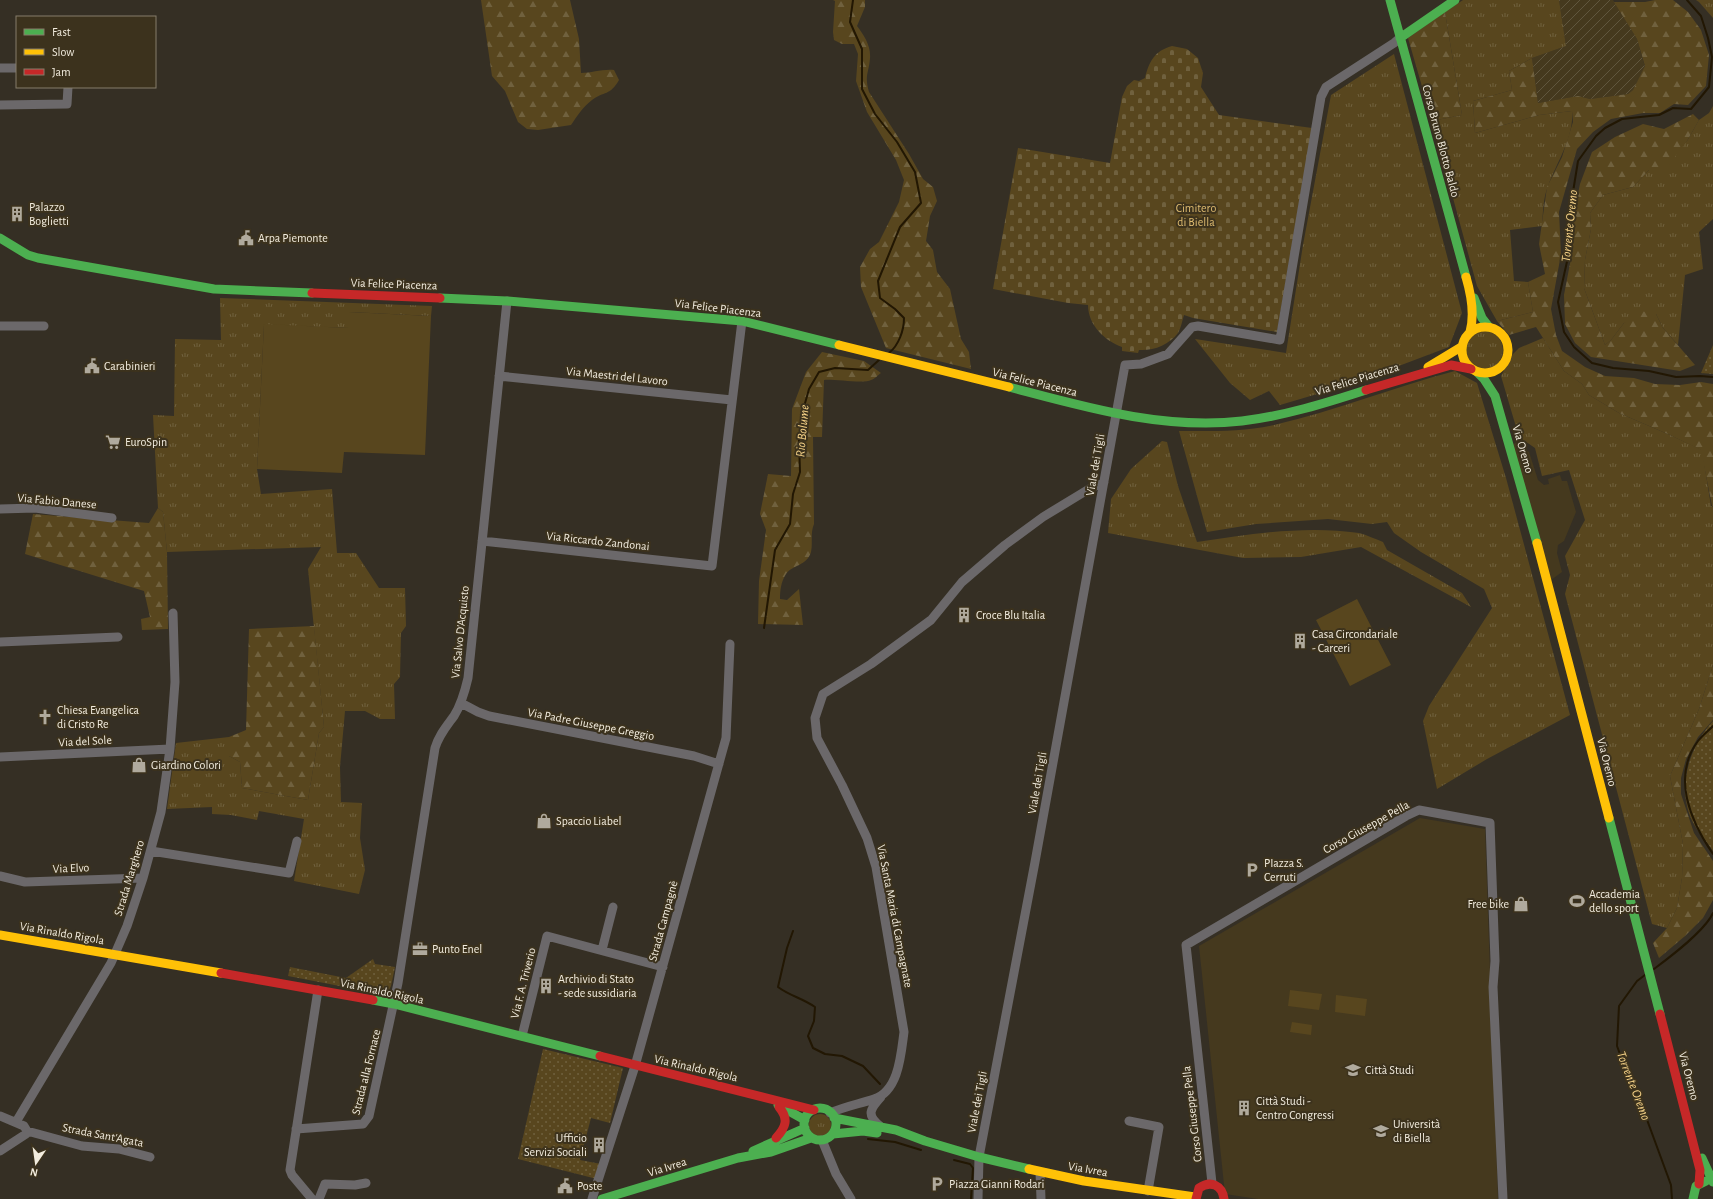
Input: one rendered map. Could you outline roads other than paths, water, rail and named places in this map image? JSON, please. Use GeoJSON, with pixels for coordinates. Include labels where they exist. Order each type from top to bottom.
{"type":"FeatureCollection","features":[{"type":"Feature","properties":{"kind":"street","name":"Corso Bruno Blotto Baldo"},"geometry":{"type":"LineString","coordinates":[[1390,0],[1469,288],[1482,318],[1489,327]]}},
{"type":"Feature","properties":{"kind":"street"},"geometry":{"type":"LineString","coordinates":[[1400,38],[1455,0]]}},
{"type":"Feature","properties":{"kind":"street","name":"Viale dei Tigli"},"geometry":{"type":"LineString","coordinates":[[979,1157],[1035,862],[1125,365],[1141,364],[1168,354],[1192,327],[1198,326],[1280,340],[1320,97],[1326,87],[1400,38]]}},
{"type":"Feature","properties":{"kind":"street"},"geometry":{"type":"LineString","coordinates":[[0,68],[16,68]]}},
{"type":"Feature","properties":{"kind":"street"},"geometry":{"type":"LineString","coordinates":[[0,105],[67,104],[71,88]]}},
{"type":"Feature","properties":{"kind":"street","name":"Via Felice Piacenza"},"geometry":{"type":"LineString","coordinates":[[0,238],[28,255]]}},
{"type":"Feature","properties":{"kind":"street","name":"Via Felice Piacenza"},"geometry":{"type":"LineString","coordinates":[[0,248],[38,258],[214,289],[507,301],[742,321],[1116,414],[1161,422],[1213,423],[1255,419],[1295,410],[1450,365],[1474,370]]}},
{"type":"Feature","properties":{"kind":"street","name":"Corso Bruno Blotto Baldo"},"geometry":{"type":"LineString","coordinates":[[1469,288],[1473,320],[1470,332]]}},
{"type":"Feature","properties":{"kind":"street","name":"Via Salvo D'Acquisto"},"geometry":{"type":"LineString","coordinates":[[394,1004],[435,748],[441,733],[461,703],[470,667],[507,301]]}},
{"type":"Feature","properties":{"kind":"street"},"geometry":{"type":"LineString","coordinates":[[732,400],[742,321]]}},
{"type":"Feature","properties":{"kind":"street"},"geometry":{"type":"LineString","coordinates":[[0,326],[44,326]]}},
{"type":"Feature","properties":{"kind":"street"},"geometry":{"type":"LineString","coordinates":[[1489,327],[1501,334],[1508,346],[1506,359],[1497,370],[1491,372],[1474,370],[1463,359],[1461,347],[1463,341],[1470,332],[1476,328],[1489,327]]}},
{"type":"Feature","properties":{"kind":"street","name":"Via Felice Piacenza"},"geometry":{"type":"LineString","coordinates":[[1415,374],[1461,347]]}},
{"type":"Feature","properties":{"kind":"street","name":"Via Oremo"},"geometry":{"type":"LineString","coordinates":[[1474,370],[1484,379],[1495,396],[1543,564],[1692,1135],[1700,1170],[1695,1191]]}},
{"type":"Feature","properties":{"kind":"street","name":"Via Oremo"},"geometry":{"type":"LineString","coordinates":[[1495,396],[1497,370]]}},
{"type":"Feature","properties":{"kind":"street","name":"Via Maestri del Lavoro"},"geometry":{"type":"LineString","coordinates":[[499,376],[732,400]]}},
{"type":"Feature","properties":{"kind":"street","name":"Via Riccardo Zandonai"},"geometry":{"type":"LineString","coordinates":[[482,541],[712,566],[732,400]]}},
{"type":"Feature","properties":{"kind":"street","name":"Via Santa Maria di Campagnate"},"geometry":{"type":"LineString","coordinates":[[880,1126],[872,1120],[872,1106],[884,1094],[895,1077],[901,1060],[904,1032],[876,867],[867,838],[842,785],[817,738],[815,718],[823,694],[870,664],[931,620],[962,582],[1005,545],[1043,517],[1089,489],[1104,482]]}},
{"type":"Feature","properties":{"kind":"street","name":"Via Fabio Danese"},"geometry":{"type":"LineString","coordinates":[[0,508],[34,508],[112,518]]}},
{"type":"Feature","properties":{"kind":"street","name":"Strada Marghero"},"geometry":{"type":"LineString","coordinates":[[16,1122],[102,980],[116,954],[143,878],[161,812],[170,749],[175,682],[173,613]]}},
{"type":"Feature","properties":{"kind":"street"},"geometry":{"type":"LineString","coordinates":[[0,642],[118,637]]}},
{"type":"Feature","properties":{"kind":"street","name":"Strada Campagnè"},"geometry":{"type":"LineString","coordinates":[[592,1199],[635,1066],[726,738],[730,644]]}},
{"type":"Feature","properties":{"kind":"street","name":"Via Padre Giuseppe Greggio"},"geometry":{"type":"LineString","coordinates":[[461,703],[489,716],[694,756],[719,764]]}},
{"type":"Feature","properties":{"kind":"street","name":"Via del Sole"},"geometry":{"type":"LineString","coordinates":[[0,757],[170,749]]}},
{"type":"Feature","properties":{"kind":"street","name":"Corso Giuseppe Pella"},"geometry":{"type":"LineString","coordinates":[[1212,1183],[1186,945],[1406,816],[1419,810],[1490,823],[1495,961],[1493,987],[1503,1199]]}},
{"type":"Feature","properties":{"kind":"street"},"geometry":{"type":"LineString","coordinates":[[151,851],[289,873],[297,841]]}},
{"type":"Feature","properties":{"kind":"street","name":"Via Elvo"},"geometry":{"type":"LineString","coordinates":[[0,876],[25,882],[143,878]]}},
{"type":"Feature","properties":{"kind":"street"},"geometry":{"type":"LineString","coordinates":[[613,907],[602,950],[663,966]]}},
{"type":"Feature","properties":{"kind":"street","name":"Via Rinaldo Rigola"},"geometry":{"type":"LineString","coordinates":[[0,935],[116,954],[394,1004],[814,1110]]}},
{"type":"Feature","properties":{"kind":"street","name":"Via F. A. Triverio"},"geometry":{"type":"LineString","coordinates":[[522,1036],[547,936],[602,950]]}},
{"type":"Feature","properties":{"kind":"street"},"geometry":{"type":"LineString","coordinates":[[312,1199],[292,1175],[290,1164],[318,990]]}},
{"type":"Feature","properties":{"kind":"street","name":"Strada alla Fornace"},"geometry":{"type":"LineString","coordinates":[[296,1129],[363,1124],[366,1121],[375,1093],[394,1004]]}},
{"type":"Feature","properties":{"kind":"street","name":"Via Rinaldo Rigola"},"geometry":{"type":"LineString","coordinates":[[753,1094],[777,1104],[805,1124]]}},
{"type":"Feature","properties":{"kind":"street"},"geometry":{"type":"LineString","coordinates":[[832,1115],[846,1106],[875,1099],[882,1095]]}},
{"type":"Feature","properties":{"kind":"street","name":"Via Ivrea"},"geometry":{"type":"LineString","coordinates":[[775,1140],[784,1130],[787,1122],[786,1116],[777,1104]]}},
{"type":"Feature","properties":{"kind":"street"},"geometry":{"type":"LineString","coordinates":[[822,1109],[832,1115],[836,1124],[833,1134],[822,1140],[811,1138],[805,1124],[810,1112],[822,1109]]}},
{"type":"Feature","properties":{"kind":"street","name":"Via Ivrea"},"geometry":{"type":"LineString","coordinates":[[832,1115],[896,1130],[925,1141],[979,1157],[1040,1172],[1084,1181],[1196,1198]]}},
{"type":"Feature","properties":{"kind":"street"},"geometry":{"type":"LineString","coordinates":[[0,1116],[24,1126],[27,1131],[26,1134],[0,1151]]}},
{"type":"Feature","properties":{"kind":"street"},"geometry":{"type":"LineString","coordinates":[[1130,1121],[1159,1127],[1148,1191]]}},
{"type":"Feature","properties":{"kind":"street","name":"Via Ivrea"},"geometry":{"type":"LineString","coordinates":[[738,1158],[805,1124]]}},
{"type":"Feature","properties":{"kind":"street","name":"Strada Sant'Agata"},"geometry":{"type":"LineString","coordinates":[[27,1131],[82,1146],[119,1149],[150,1157]]}},
{"type":"Feature","properties":{"kind":"street","name":"Via Ivrea"},"geometry":{"type":"LineString","coordinates":[[833,1134],[863,1131],[925,1141]]}},
{"type":"Feature","properties":{"kind":"street","name":"Via Oremo"},"geometry":{"type":"LineString","coordinates":[[1692,1135],[1713,1182]]}},
{"type":"Feature","properties":{"kind":"street","name":"Via Ivrea"},"geometry":{"type":"LineString","coordinates":[[602,1199],[738,1158],[771,1152],[811,1138]]}},
{"type":"Feature","properties":{"kind":"street"},"geometry":{"type":"LineString","coordinates":[[822,1140],[836,1174],[851,1199]]}},
{"type":"Feature","properties":{"kind":"street"},"geometry":{"type":"LineString","coordinates":[[978,1199],[979,1157]]}},
{"type":"Feature","properties":{"kind":"street"},"geometry":{"type":"LineString","coordinates":[[1040,1172],[1041,1199]]}},
{"type":"Feature","properties":{"kind":"street"},"geometry":{"type":"LineString","coordinates":[[1685,1199],[1695,1191],[1703,1181],[1713,1182]]}},
{"type":"Feature","properties":{"kind":"street"},"geometry":{"type":"LineString","coordinates":[[319,1199],[325,1184],[355,1185],[366,1183]]}},
{"type":"Feature","properties":{"kind":"street"},"geometry":{"type":"LineString","coordinates":[[1196,1198],[1199,1188],[1203,1185],[1212,1183],[1220,1188],[1223,1192],[1224,1199]]}},
{"type":"Feature","properties":{"kind":"waterway","name":"Rio Bolume"},"geometry":{"type":"LineString","coordinates":[[853,0],[850,22],[862,49],[862,89],[875,114],[897,142],[915,172],[921,203],[900,227],[878,281],[880,298],[904,318],[900,337],[896,346],[889,353]]}},
{"type":"Feature","properties":{"kind":"waterway","name":"Torrente Oremo"},"geometry":{"type":"LineString","coordinates":[[1687,0],[1701,16],[1708,38],[1712,57],[1709,87],[1691,109],[1673,108],[1659,115],[1622,119],[1605,128],[1596,136],[1578,161],[1568,223],[1570,248],[1558,302],[1564,332],[1574,347],[1592,363],[1613,368],[1649,371],[1676,377],[1713,377]]}},
{"type":"Feature","properties":{"kind":"waterway","name":"Rio Bolume"},"geometry":{"type":"LineString","coordinates":[[764,628],[775,550],[790,524],[793,494],[800,472],[799,441],[802,414],[809,389],[819,372],[835,368],[868,370],[879,360]]}},
{"type":"Feature","properties":{"kind":"waterway","name":"Torrente Oremo"},"geometry":{"type":"LineString","coordinates":[[1713,726],[1698,741],[1690,755],[1686,769],[1685,784],[1691,814],[1713,854]]}},
{"type":"Feature","properties":{"kind":"waterway","name":"Torrente Oremo"},"geometry":{"type":"LineString","coordinates":[[1654,969],[1678,951],[1703,928],[1713,913]]}},
{"type":"Feature","properties":{"kind":"waterway","name":"Rio Bolume"},"geometry":{"type":"LineString","coordinates":[[793,931],[787,948],[778,987],[815,1007],[814,1021],[808,1036],[813,1048],[825,1054],[842,1056],[863,1066],[880,1084]]}},
{"type":"Feature","properties":{"kind":"waterway","name":"Torrente Oremo"},"geometry":{"type":"LineString","coordinates":[[1645,975],[1637,981],[1619,1006],[1617,1046],[1646,1117],[1671,1185],[1672,1199]]}},
{"type":"Feature","properties":{"kind":"waterway","name":"Rio Bolume"},"geometry":{"type":"LineString","coordinates":[[868,1139],[895,1142],[921,1150]]}},
{"type":"Feature","properties":{"kind":"waterway","name":"Rio Bolume"},"geometry":{"type":"LineString","coordinates":[[954,1160],[970,1164],[973,1168],[971,1199]]}},
{"type":"Feature","properties":{"kind":"place","name":"Palazzo Boglietti"},"geometry":{"type":"Point","coordinates":[17,214]}},
{"type":"Feature","properties":{"kind":"place","name":"Arpa Piemonte"},"geometry":{"type":"Point","coordinates":[246,238]}},
{"type":"Feature","properties":{"kind":"place","name":"Carabinieri"},"geometry":{"type":"Point","coordinates":[92,366]}},
{"type":"Feature","properties":{"kind":"place","name":"EuroSpin"},"geometry":{"type":"Point","coordinates":[113,442]}},
{"type":"Feature","properties":{"kind":"place","name":"Croce Blu Italia"},"geometry":{"type":"Point","coordinates":[964,615]}},
{"type":"Feature","properties":{"kind":"place","name":"Casa Circondariale - Carceri"},"geometry":{"type":"Point","coordinates":[1300,641]}},
{"type":"Feature","properties":{"kind":"place","name":"Chiesa Evangelica di Cristo Re"},"geometry":{"type":"Point","coordinates":[45,717]}},
{"type":"Feature","properties":{"kind":"place","name":"Giardino Colori"},"geometry":{"type":"Point","coordinates":[139,765]}},
{"type":"Feature","properties":{"kind":"place","name":"Spaccio Liabel"},"geometry":{"type":"Point","coordinates":[544,821]}},
{"type":"Feature","properties":{"kind":"place","name":"PIazza S. Cerruti"},"geometry":{"type":"Point","coordinates":[1252,870]}},
{"type":"Feature","properties":{"kind":"place","name":"Accademia dello sport"},"geometry":{"type":"Point","coordinates":[1577,901]}},
{"type":"Feature","properties":{"kind":"place","name":"Free bike"},"geometry":{"type":"Point","coordinates":[1521,904]}},
{"type":"Feature","properties":{"kind":"place","name":"Punto Enel"},"geometry":{"type":"Point","coordinates":[420,949]}},
{"type":"Feature","properties":{"kind":"place","name":"Archivio di Stato - sede sussidiaria"},"geometry":{"type":"Point","coordinates":[546,986]}},
{"type":"Feature","properties":{"kind":"place","name":"Città Studi"},"geometry":{"type":"Point","coordinates":[1353,1070]}},
{"type":"Feature","properties":{"kind":"place","name":"Città Studi - Centro Congressi"},"geometry":{"type":"Point","coordinates":[1244,1108]}},
{"type":"Feature","properties":{"kind":"place","name":"Università di Biella"},"geometry":{"type":"Point","coordinates":[1381,1131]}},
{"type":"Feature","properties":{"kind":"place","name":"Ufficio Servizi Sociali"},"geometry":{"type":"Point","coordinates":[599,1145]}},
{"type":"Feature","properties":{"kind":"place","name":"Piazza Gianni Rodari"},"geometry":{"type":"Point","coordinates":[937,1184]}},
{"type":"Feature","properties":{"kind":"place","name":"Poste"},"geometry":{"type":"Point","coordinates":[565,1186]}},
{"type":"Feature","properties":{"kind":"park label","name":"Cimitero di Biella"},"geometry":{"type":"Point","coordinates":[1196,215]}}]}
